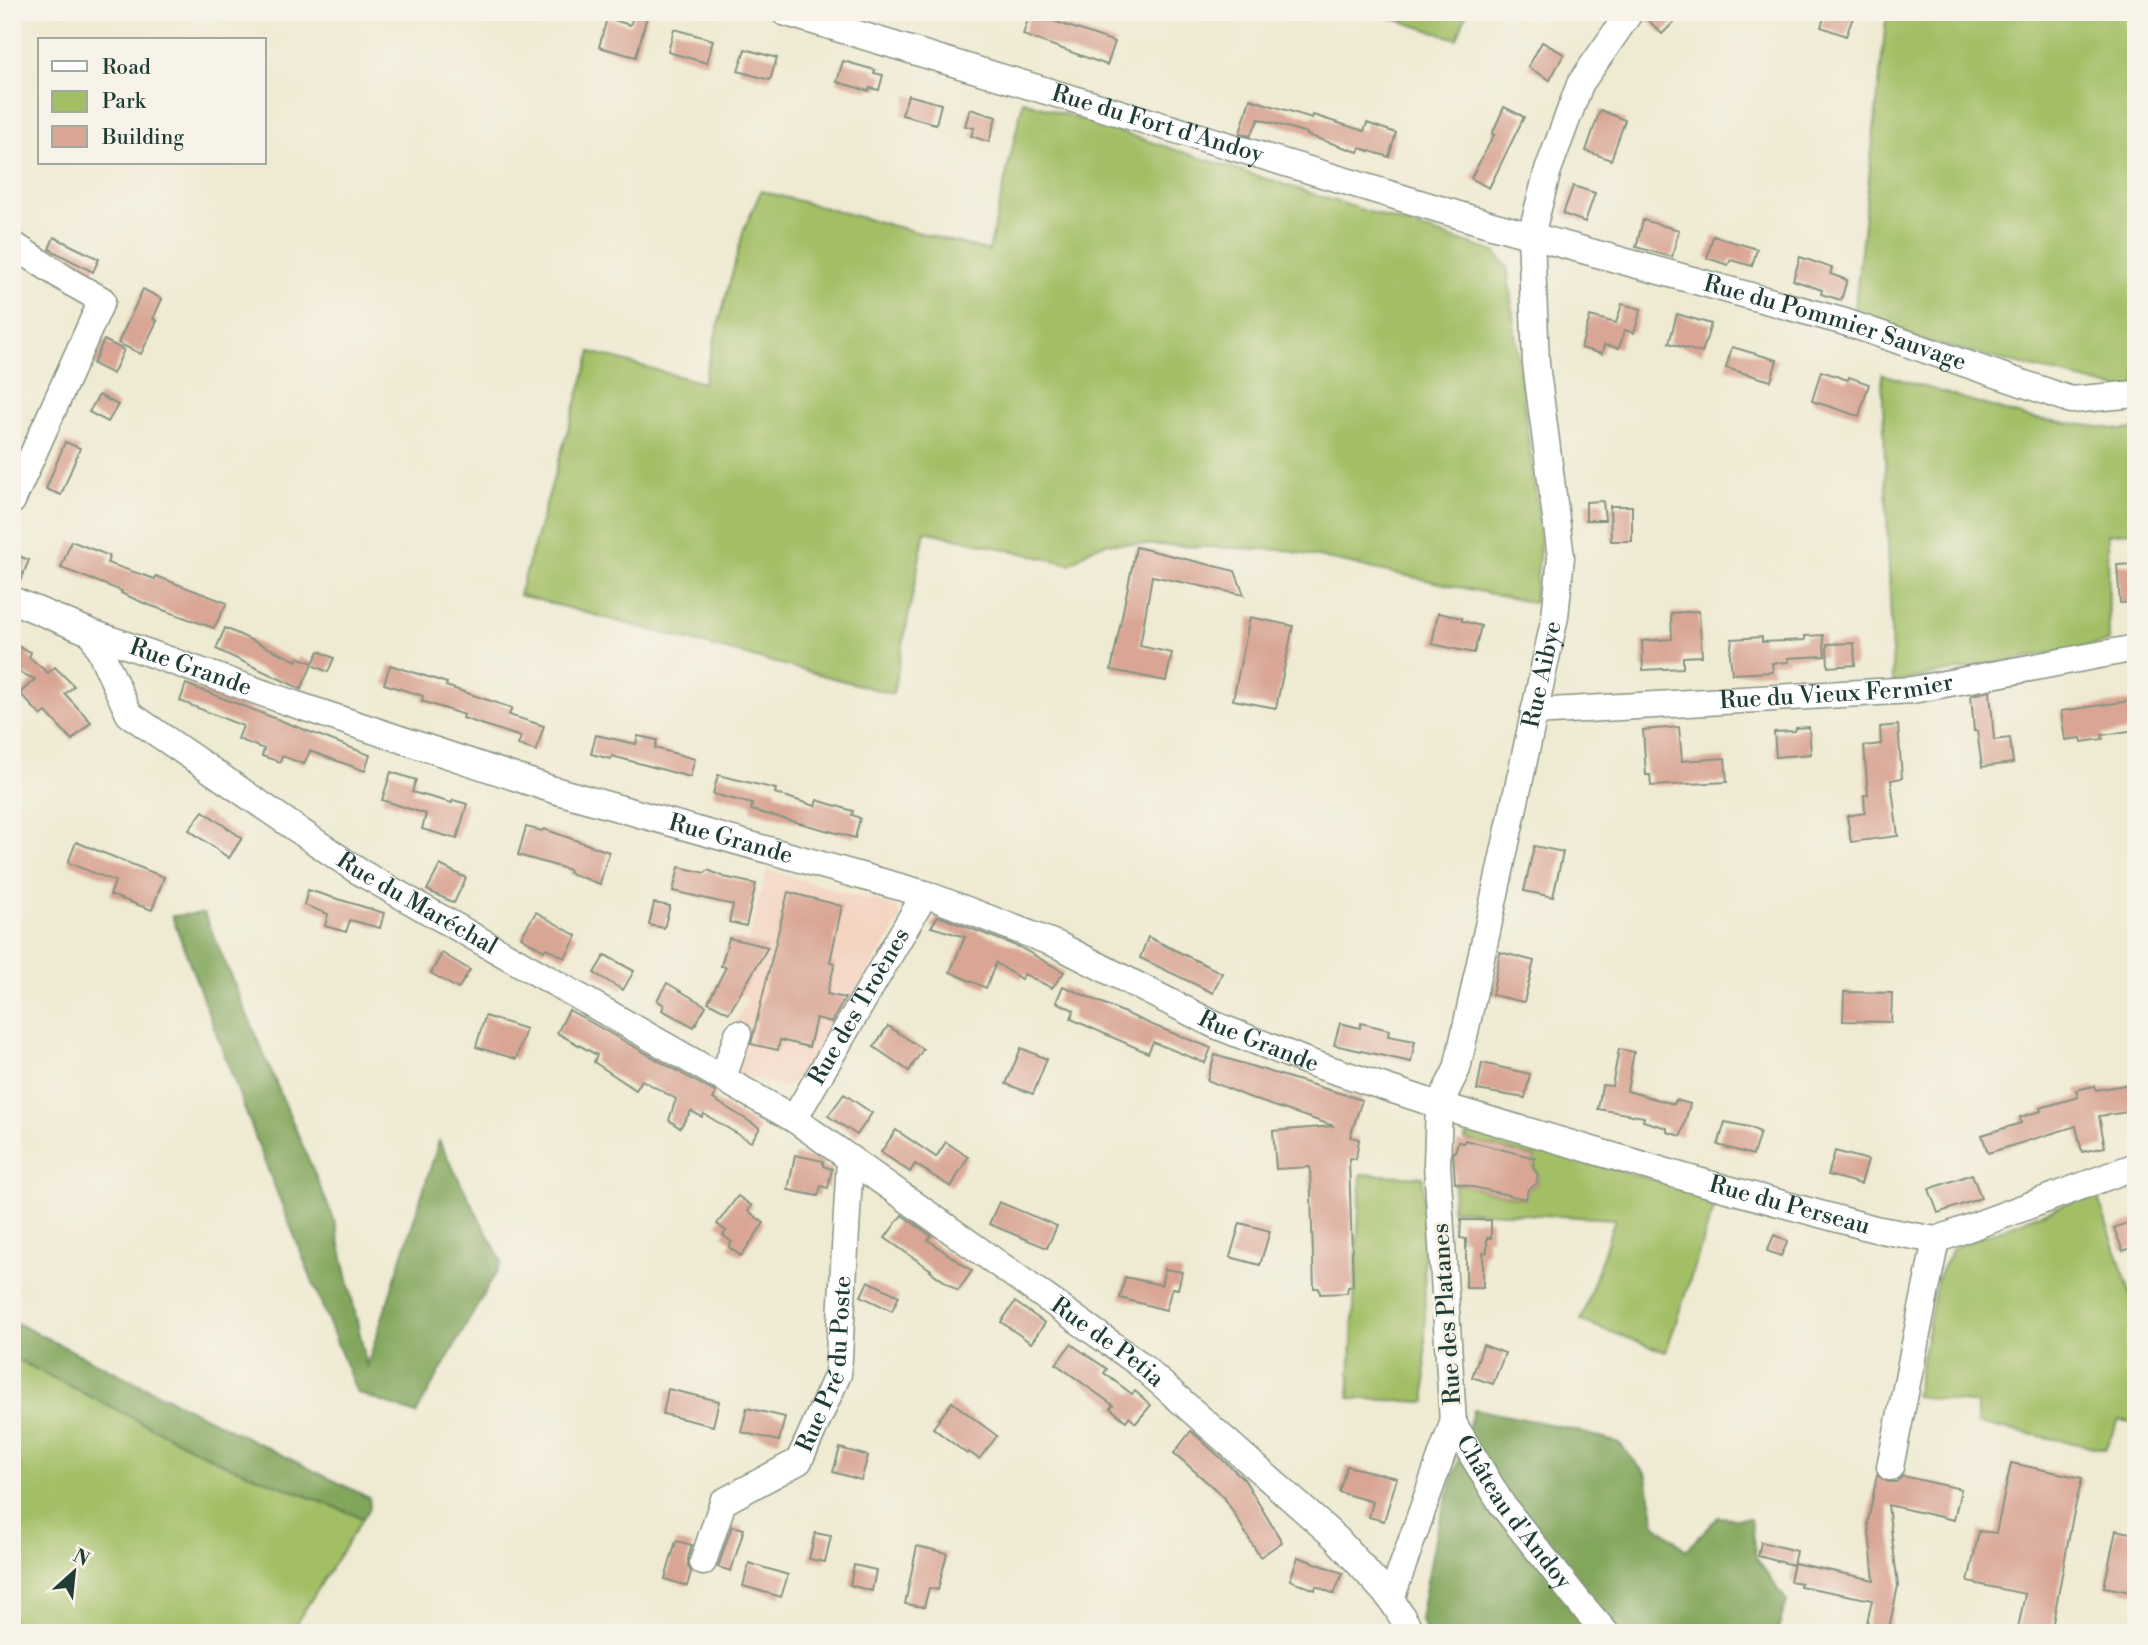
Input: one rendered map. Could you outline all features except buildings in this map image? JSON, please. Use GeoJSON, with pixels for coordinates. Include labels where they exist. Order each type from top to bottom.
{"type":"FeatureCollection","features":[{"type":"Feature","properties":{"kind":"street","name":"Rue du Fort d'Andoy"},"geometry":{"type":"LineString","coordinates":[[784,12],[1531,235]]}},
{"type":"Feature","properties":{"kind":"street","name":"Rue Aibye"},"geometry":{"type":"LineString","coordinates":[[1439,1105],[1457,1069],[1555,617],[1561,558],[1536,364],[1531,235],[1548,170],[1580,84],[1630,12]]}},
{"type":"Feature","properties":{"kind":"street","name":"Rue du Pommier Sauvage"},"geometry":{"type":"LineString","coordinates":[[1531,235],[1846,322],[2071,400],[2136,394]]}},
{"type":"Feature","properties":{"kind":"street"},"geometry":{"type":"LineString","coordinates":[[12,244],[102,300],[12,501]]}},
{"type":"Feature","properties":{"kind":"street","name":"Rue Grande"},"geometry":{"type":"LineString","coordinates":[[12,600],[92,633],[291,703],[554,790],[925,894],[1058,945],[1215,1025],[1308,1062],[1439,1105]]}},
{"type":"Feature","properties":{"kind":"street","name":"Rue du Maréchal"},"geometry":{"type":"LineString","coordinates":[[92,633],[129,715],[358,871],[794,1119]]}},
{"type":"Feature","properties":{"kind":"street","name":"Rue du Vieux Fermier"},"geometry":{"type":"LineString","coordinates":[[1534,712],[1912,690],[2136,648]]}},
{"type":"Feature","properties":{"kind":"street","name":"Rue des Troènes"},"geometry":{"type":"LineString","coordinates":[[794,1119],[925,894]]}},
{"type":"Feature","properties":{"kind":"street"},"geometry":{"type":"LineString","coordinates":[[723,1079],[738,1034]]}},
{"type":"Feature","properties":{"kind":"street","name":"Rue du Perseau"},"geometry":{"type":"LineString","coordinates":[[1439,1105],[1821,1215],[1875,1229],[1936,1240]]}},
{"type":"Feature","properties":{"kind":"street","name":"Rue des Platanes"},"geometry":{"type":"LineString","coordinates":[[1391,1600],[1453,1423],[1437,1164],[1439,1105]]}},
{"type":"Feature","properties":{"kind":"street","name":"Rue de Petia"},"geometry":{"type":"LineString","coordinates":[[794,1119],[1138,1363],[1336,1538],[1391,1600]]}},
{"type":"Feature","properties":{"kind":"street","name":"Rue Pré du Poste"},"geometry":{"type":"LineString","coordinates":[[704,1562],[723,1502],[799,1461],[838,1374],[850,1159]]}},
{"type":"Feature","properties":{"kind":"street"},"geometry":{"type":"LineString","coordinates":[[1890,1468],[1936,1240],[2136,1166]]}},
{"type":"Feature","properties":{"kind":"street","name":"Château d'Andoy"},"geometry":{"type":"LineString","coordinates":[[1453,1423],[1503,1506],[1606,1633]]}},
{"type":"Feature","properties":{"kind":"street"},"geometry":{"type":"LineString","coordinates":[[1391,1600],[1412,1633]]}},
{"type":"Feature","properties":{"kind":"shaded area"},"geometry":{"type":"Polygon","coordinates":[[[767,869],[897,906],[901,919],[805,1075],[783,1087],[746,1077],[715,1060],[748,999],[736,991],[767,869]]]}},
{"type":"Feature","properties":{"kind":"green space"},"geometry":{"type":"Polygon","coordinates":[[[1372,12],[1467,12],[1457,39],[1372,12]]]}},
{"type":"Feature","properties":{"kind":"green space"},"geometry":{"type":"Polygon","coordinates":[[[1887,12],[2136,12],[2136,387],[2120,389],[1881,330],[1854,314],[1887,12]]]}},
{"type":"Feature","properties":{"kind":"green space"},"geometry":{"type":"Polygon","coordinates":[[[1023,101],[1495,252],[1507,267],[1541,539],[1534,603],[1285,550],[1107,543],[1091,549],[1070,564],[925,531],[893,694],[519,595],[591,352],[703,383],[744,229],[761,191],[989,251],[1023,101]]]}},
{"type":"Feature","properties":{"kind":"green space"},"geometry":{"type":"Polygon","coordinates":[[[1882,374],[2028,418],[2123,430],[2136,429],[2136,531],[2108,534],[2109,642],[1893,682],[1882,374]]]}},
{"type":"Feature","properties":{"kind":"green space"},"geometry":{"type":"Polygon","coordinates":[[[204,913],[335,1222],[367,1366],[439,1141],[502,1262],[416,1414],[357,1393],[264,1160],[172,916],[204,913]]]}},
{"type":"Feature","properties":{"kind":"green space"},"geometry":{"type":"Polygon","coordinates":[[[1467,1131],[1719,1197],[1666,1352],[1581,1321],[1615,1219],[1452,1210],[1455,1183],[1525,1199],[1528,1189],[1536,1184],[1538,1175],[1533,1167],[1535,1157],[1465,1140],[1467,1131]]]}},
{"type":"Feature","properties":{"kind":"green space"},"geometry":{"type":"Polygon","coordinates":[[[1361,1174],[1423,1177],[1426,1402],[1349,1398],[1361,1174]]]}},
{"type":"Feature","properties":{"kind":"green space"},"geometry":{"type":"Polygon","coordinates":[[[2096,1192],[2136,1310],[2136,1423],[2119,1420],[2105,1449],[1977,1424],[1977,1404],[1915,1396],[1938,1276],[1953,1248],[2096,1192]]]}},
{"type":"Feature","properties":{"kind":"green space"},"geometry":{"type":"Polygon","coordinates":[[[12,1321],[369,1498],[370,1508],[363,1518],[222,1463],[12,1357],[12,1321]]]}},
{"type":"Feature","properties":{"kind":"green space"},"geometry":{"type":"Polygon","coordinates":[[[12,1357],[222,1463],[363,1518],[290,1633],[12,1633],[12,1357]]]}},
{"type":"Feature","properties":{"kind":"green space"},"geometry":{"type":"Polygon","coordinates":[[[1474,1409],[1559,1426],[1619,1443],[1647,1476],[1655,1524],[1686,1550],[1718,1517],[1750,1519],[1756,1558],[1787,1601],[1777,1633],[1427,1633],[1420,1619],[1436,1533],[1474,1409]]]}}]}
